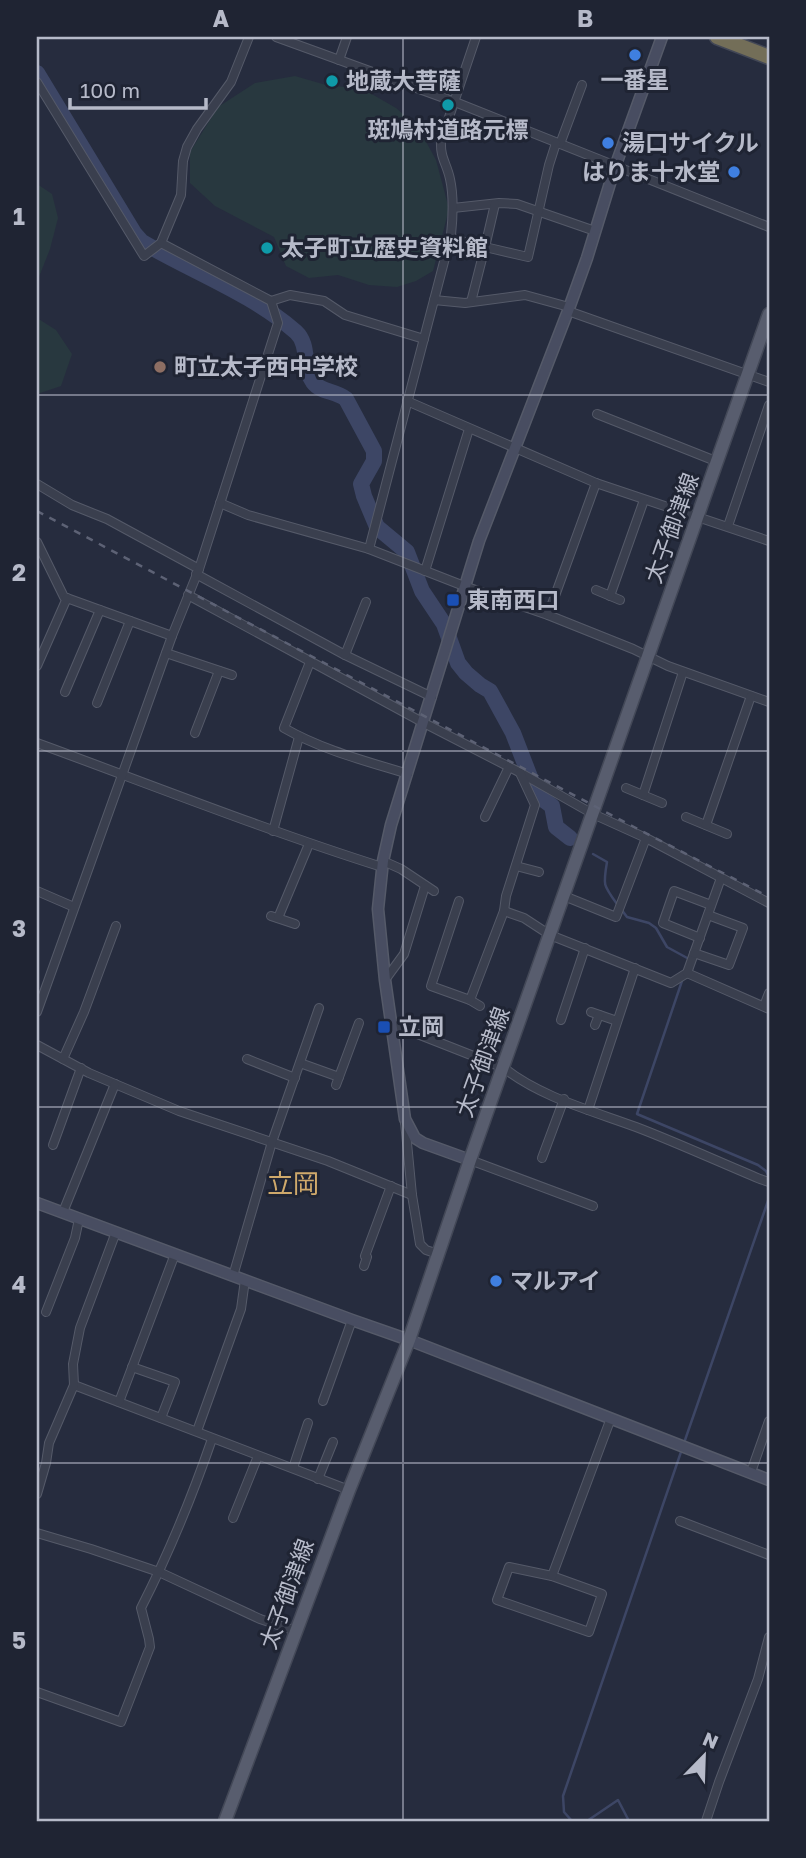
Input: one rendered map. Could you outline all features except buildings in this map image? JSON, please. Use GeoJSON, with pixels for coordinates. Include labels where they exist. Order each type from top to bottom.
{"type":"FeatureCollection","features":[{"type":"Feature","properties":{"kind":"highway"},"geometry":{"type":"LineString","coordinates":[[718,37],[769,57]]}},
{"type":"Feature","properties":{"kind":"main road","name":"太子御津線"},"geometry":{"type":"LineString","coordinates":[[225,1821],[349,1490],[409,1340],[470,1160],[768,320]]}},
{"type":"Feature","properties":{"kind":"street"},"geometry":{"type":"LineString","coordinates":[[37,82],[144,256],[161,243],[181,195],[183,162],[187,147],[231,82],[249,37]]}},
{"type":"Feature","properties":{"kind":"street"},"geometry":{"type":"LineString","coordinates":[[276,37],[455,102],[769,227]]}},
{"type":"Feature","properties":{"kind":"street"},"geometry":{"type":"LineString","coordinates":[[339,60],[347,37]]}},
{"type":"Feature","properties":{"kind":"street"},"geometry":{"type":"LineString","coordinates":[[369,549],[450,238],[453,208],[450,175],[440,152],[441,141],[476,37]]}},
{"type":"Feature","properties":{"kind":"street"},"geometry":{"type":"LineString","coordinates":[[438,1254],[419,1244],[378,909],[382,864],[391,825],[479,541],[569,309],[615,166],[662,37]]}},
{"type":"Feature","properties":{"kind":"street"},"geometry":{"type":"LineString","coordinates":[[450,238],[528,257],[549,165],[582,85]]}},
{"type":"Feature","properties":{"kind":"street"},"geometry":{"type":"LineString","coordinates":[[471,302],[495,204]]}},
{"type":"Feature","properties":{"kind":"street"},"geometry":{"type":"LineString","coordinates":[[453,208],[517,204],[595,230]]}},
{"type":"Feature","properties":{"kind":"street"},"geometry":{"type":"LineString","coordinates":[[37,1012],[172,636],[198,572],[278,323],[271,301],[161,243]]}},
{"type":"Feature","properties":{"kind":"street"},"geometry":{"type":"LineString","coordinates":[[271,301],[290,295],[324,301],[345,315],[424,339]]}},
{"type":"Feature","properties":{"kind":"street"},"geometry":{"type":"LineString","coordinates":[[434,300],[471,302],[525,295],[769,382]]}},
{"type":"Feature","properties":{"kind":"street"},"geometry":{"type":"LineString","coordinates":[[407,401],[596,483],[769,541]]}},
{"type":"Feature","properties":{"kind":"street"},"geometry":{"type":"LineString","coordinates":[[728,526],[769,405]]}},
{"type":"Feature","properties":{"kind":"street"},"geometry":{"type":"LineString","coordinates":[[597,414],[718,461]]}},
{"type":"Feature","properties":{"kind":"street"},"geometry":{"type":"LineString","coordinates":[[425,571],[469,429]]}},
{"type":"Feature","properties":{"kind":"street"},"geometry":{"type":"LineString","coordinates":[[548,615],[596,483]]}},
{"type":"Feature","properties":{"kind":"street"},"geometry":{"type":"LineString","coordinates":[[37,484],[72,505],[107,519],[345,655],[432,697]]}},
{"type":"Feature","properties":{"kind":"street"},"geometry":{"type":"LineString","coordinates":[[610,596],[644,500]]}},
{"type":"Feature","properties":{"kind":"street"},"geometry":{"type":"LineString","coordinates":[[220,503],[248,515],[369,549],[548,615],[683,672],[769,702]]}},
{"type":"Feature","properties":{"kind":"street"},"geometry":{"type":"LineString","coordinates":[[37,542],[64,597],[172,636]]}},
{"type":"Feature","properties":{"kind":"street"},"geometry":{"type":"LineString","coordinates":[[596,590],[620,600]]}},
{"type":"Feature","properties":{"kind":"street"},"geometry":{"type":"LineString","coordinates":[[188,595],[593,814],[646,838],[769,903]]}},
{"type":"Feature","properties":{"kind":"street"},"geometry":{"type":"LineString","coordinates":[[37,663],[44,638],[67,598]]}},
{"type":"Feature","properties":{"kind":"street"},"geometry":{"type":"LineString","coordinates":[[345,655],[366,602]]}},
{"type":"Feature","properties":{"kind":"street"},"geometry":{"type":"LineString","coordinates":[[65,686],[79,649],[100,610]]}},
{"type":"Feature","properties":{"kind":"street"},"geometry":{"type":"LineString","coordinates":[[97,703],[130,621]]}},
{"type":"Feature","properties":{"kind":"street"},"geometry":{"type":"LineString","coordinates":[[166,653],[232,675]]}},
{"type":"Feature","properties":{"kind":"street"},"geometry":{"type":"LineString","coordinates":[[103,660],[113,664]]}},
{"type":"Feature","properties":{"kind":"street"},"geometry":{"type":"LineString","coordinates":[[310,662],[284,728],[299,737],[358,759],[408,774]]}},
{"type":"Feature","properties":{"kind":"street"},"geometry":{"type":"LineString","coordinates":[[195,733],[219,671]]}},
{"type":"Feature","properties":{"kind":"street"},"geometry":{"type":"LineString","coordinates":[[643,795],[683,672]]}},
{"type":"Feature","properties":{"kind":"street"},"geometry":{"type":"LineString","coordinates":[[706,825],[751,696]]}},
{"type":"Feature","properties":{"kind":"street"},"geometry":{"type":"LineString","coordinates":[[272,831],[299,737]]}},
{"type":"Feature","properties":{"kind":"street"},"geometry":{"type":"LineString","coordinates":[[37,743],[309,844],[401,869],[434,891]]}},
{"type":"Feature","properties":{"kind":"street"},"geometry":{"type":"LineString","coordinates":[[485,817],[509,767]]}},
{"type":"Feature","properties":{"kind":"street"},"geometry":{"type":"LineString","coordinates":[[470,1000],[504,911],[506,896],[536,805],[519,772]]}},
{"type":"Feature","properties":{"kind":"street"},"geometry":{"type":"LineString","coordinates":[[626,788],[662,803]]}},
{"type":"Feature","properties":{"kind":"street"},"geometry":{"type":"LineString","coordinates":[[686,817],[727,834]]}},
{"type":"Feature","properties":{"kind":"street"},"geometry":{"type":"LineString","coordinates":[[564,896],[616,917],[646,838]]}},
{"type":"Feature","properties":{"kind":"street"},"geometry":{"type":"LineString","coordinates":[[295,924],[275,917],[309,844]]}},
{"type":"Feature","properties":{"kind":"street"},"geometry":{"type":"LineString","coordinates":[[516,866],[539,872]]}},
{"type":"Feature","properties":{"kind":"street"},"geometry":{"type":"LineString","coordinates":[[504,911],[524,918],[550,935],[671,983],[687,973],[721,878]]}},
{"type":"Feature","properties":{"kind":"street"},"geometry":{"type":"LineString","coordinates":[[385,980],[404,954],[425,886]]}},
{"type":"Feature","properties":{"kind":"street"},"geometry":{"type":"LineString","coordinates":[[37,891],[74,907]]}},
{"type":"Feature","properties":{"kind":"street"},"geometry":{"type":"LineString","coordinates":[[699,938],[663,923],[674,891],[711,905]]}},
{"type":"Feature","properties":{"kind":"street"},"geometry":{"type":"LineString","coordinates":[[459,901],[431,986],[480,1006]]}},
{"type":"Feature","properties":{"kind":"street"},"geometry":{"type":"LineString","coordinates":[[694,953],[729,965],[743,928],[708,915]]}},
{"type":"Feature","properties":{"kind":"street"},"geometry":{"type":"LineString","coordinates":[[63,1059],[74,1025],[95,991],[109,955],[116,926]]}},
{"type":"Feature","properties":{"kind":"street"},"geometry":{"type":"LineString","coordinates":[[561,1020],[585,948]]}},
{"type":"Feature","properties":{"kind":"street"},"geometry":{"type":"LineString","coordinates":[[587,1110],[635,968]]}},
{"type":"Feature","properties":{"kind":"street"},"geometry":{"type":"LineString","coordinates":[[687,973],[767,1008],[769,993]]}},
{"type":"Feature","properties":{"kind":"street"},"geometry":{"type":"LineString","coordinates":[[233,1276],[272,1142],[320,1008]]}},
{"type":"Feature","properties":{"kind":"street"},"geometry":{"type":"LineString","coordinates":[[595,1025],[595,1013],[617,1021]]}},
{"type":"Feature","properties":{"kind":"street"},"geometry":{"type":"LineString","coordinates":[[300,1063],[338,1081],[359,1023]]}},
{"type":"Feature","properties":{"kind":"street"},"geometry":{"type":"LineString","coordinates":[[392,1024],[504,1068],[516,1078],[587,1110],[639,1128],[769,1182]]}},
{"type":"Feature","properties":{"kind":"street"},"geometry":{"type":"LineString","coordinates":[[37,1045],[81,1069],[179,1111],[328,1161],[412,1195]]}},
{"type":"Feature","properties":{"kind":"street"},"geometry":{"type":"LineString","coordinates":[[247,1059],[295,1078]]}},
{"type":"Feature","properties":{"kind":"street"},"geometry":{"type":"LineString","coordinates":[[52,1145],[63,1125],[81,1069]]}},
{"type":"Feature","properties":{"kind":"street"},"geometry":{"type":"LineString","coordinates":[[63,1213],[115,1084]]}},
{"type":"Feature","properties":{"kind":"street"},"geometry":{"type":"LineString","coordinates":[[542,1158],[564,1099]]}},
{"type":"Feature","properties":{"kind":"street"},"geometry":{"type":"LineString","coordinates":[[405,1119],[415,1138],[423,1143],[593,1206]]}},
{"type":"Feature","properties":{"kind":"street"},"geometry":{"type":"LineString","coordinates":[[364,1266],[370,1231],[391,1186]]}},
{"type":"Feature","properties":{"kind":"street"},"geometry":{"type":"LineString","coordinates":[[37,1202],[409,1340],[769,1479]]}},
{"type":"Feature","properties":{"kind":"street"},"geometry":{"type":"LineString","coordinates":[[46,1312],[75,1238],[79,1219]]}},
{"type":"Feature","properties":{"kind":"street"},"geometry":{"type":"LineString","coordinates":[[37,1494],[49,1443],[74,1385],[73,1364],[80,1328],[116,1232]]}},
{"type":"Feature","properties":{"kind":"street"},"geometry":{"type":"LineString","coordinates":[[119,1402],[175,1254]]}},
{"type":"Feature","properties":{"kind":"street"},"geometry":{"type":"LineString","coordinates":[[197,1431],[242,1309],[245,1280]]}},
{"type":"Feature","properties":{"kind":"street"},"geometry":{"type":"LineString","coordinates":[[323,1401],[352,1320]]}},
{"type":"Feature","properties":{"kind":"street"},"geometry":{"type":"LineString","coordinates":[[132,1367],[175,1382],[161,1418]]}},
{"type":"Feature","properties":{"kind":"street"},"geometry":{"type":"LineString","coordinates":[[74,1385],[349,1490]]}},
{"type":"Feature","properties":{"kind":"street"},"geometry":{"type":"LineString","coordinates":[[551,1576],[611,1418]]}},
{"type":"Feature","properties":{"kind":"street"},"geometry":{"type":"LineString","coordinates":[[751,1472],[769,1421]]}},
{"type":"Feature","properties":{"kind":"street"},"geometry":{"type":"LineString","coordinates":[[293,1468],[308,1423]]}},
{"type":"Feature","properties":{"kind":"street"},"geometry":{"type":"LineString","coordinates":[[37,1692],[121,1722],[150,1647],[141,1608],[159,1572],[212,1439]]}},
{"type":"Feature","properties":{"kind":"street"},"geometry":{"type":"LineString","coordinates":[[318,1479],[333,1442]]}},
{"type":"Feature","properties":{"kind":"street"},"geometry":{"type":"LineString","coordinates":[[233,1518],[258,1456]]}},
{"type":"Feature","properties":{"kind":"street"},"geometry":{"type":"LineString","coordinates":[[680,1521],[769,1555]]}},
{"type":"Feature","properties":{"kind":"street"},"geometry":{"type":"LineString","coordinates":[[37,1533],[159,1572],[260,1619],[296,1631]]}},
{"type":"Feature","properties":{"kind":"street"},"geometry":{"type":"LineString","coordinates":[[509,1567],[551,1576],[602,1594],[589,1632],[497,1600],[509,1567]]}},
{"type":"Feature","properties":{"kind":"street"},"geometry":{"type":"LineString","coordinates":[[706,1821],[758,1679],[769,1637]]}},
{"type":"Feature","properties":{"kind":"shaded area"},"geometry":{"type":"Polygon","coordinates":[[[295,76],[326,85],[363,89],[396,108],[418,127],[436,160],[449,209],[433,271],[416,281],[397,287],[369,285],[338,275],[309,278],[286,266],[274,237],[215,206],[190,183],[190,152],[218,107],[255,83],[295,76]]]}},
{"type":"Feature","properties":{"kind":"shaded area"},"geometry":{"type":"Polygon","coordinates":[[[37,184],[52,194],[58,218],[37,282],[37,184]]]}},
{"type":"Feature","properties":{"kind":"shaded area"},"geometry":{"type":"Polygon","coordinates":[[[37,318],[56,330],[72,354],[61,386],[37,394],[37,318]]]}},
{"type":"Feature","properties":{"kind":"waterway"},"geometry":{"type":"LineString","coordinates":[[37,73],[142,242],[241,294],[279,318],[300,337],[313,382],[320,388],[346,399],[374,451],[374,461],[361,484],[377,527],[407,552],[422,591],[444,624],[458,663],[466,673],[490,691],[513,733],[537,795],[552,806],[556,827],[570,838]]}},
{"type":"Feature","properties":{"kind":"waterway"},"geometry":{"type":"LineString","coordinates":[[593,854],[607,862],[605,884],[617,904]]}},
{"type":"Feature","properties":{"kind":"waterway"},"geometry":{"type":"LineString","coordinates":[[621,909],[627,917],[649,923],[656,928],[667,947],[689,959]]}},
{"type":"Feature","properties":{"kind":"waterway"},"geometry":{"type":"LineString","coordinates":[[683,978],[637,1114],[758,1165],[769,1177]]}},
{"type":"Feature","properties":{"kind":"waterway"},"geometry":{"type":"LineString","coordinates":[[684,1443],[769,1198]]}},
{"type":"Feature","properties":{"kind":"waterway"},"geometry":{"type":"LineString","coordinates":[[576,1821],[572,1821],[564,1812],[563,1796],[682,1449]]}},
{"type":"Feature","properties":{"kind":"waterway"},"geometry":{"type":"LineString","coordinates":[[587,1821],[618,1800],[629,1821]]}},
{"type":"Feature","properties":{"kind":"railway"},"geometry":{"type":"LineString","coordinates":[[37,511],[769,897]]}},
{"type":"Feature","properties":{"kind":"place","name":"一番星"},"geometry":{"type":"Point","coordinates":[635,55]}},
{"type":"Feature","properties":{"kind":"place","name":"地蔵大菩薩"},"geometry":{"type":"Point","coordinates":[332,81]}},
{"type":"Feature","properties":{"kind":"place","name":"斑鳩村道路元標"},"geometry":{"type":"Point","coordinates":[448,105]}},
{"type":"Feature","properties":{"kind":"place","name":"湯口サイクル"},"geometry":{"type":"Point","coordinates":[608,143]}},
{"type":"Feature","properties":{"kind":"place","name":"はりま十水堂"},"geometry":{"type":"Point","coordinates":[734,172]}},
{"type":"Feature","properties":{"kind":"place","name":"太子町立歴史資料館"},"geometry":{"type":"Point","coordinates":[267,248]}},
{"type":"Feature","properties":{"kind":"place","name":"町立太子西中学校"},"geometry":{"type":"Point","coordinates":[160,367]}},
{"type":"Feature","properties":{"kind":"place","name":"東南西口"},"geometry":{"type":"Point","coordinates":[453,600]}},
{"type":"Feature","properties":{"kind":"place","name":"立岡"},"geometry":{"type":"Point","coordinates":[384,1027]}},
{"type":"Feature","properties":{"kind":"place","name":"マルアイ"},"geometry":{"type":"Point","coordinates":[496,1281]}},
{"type":"Feature","properties":{"kind":"district","name":"立岡"},"geometry":{"type":"Point","coordinates":[293,1184]}}]}
